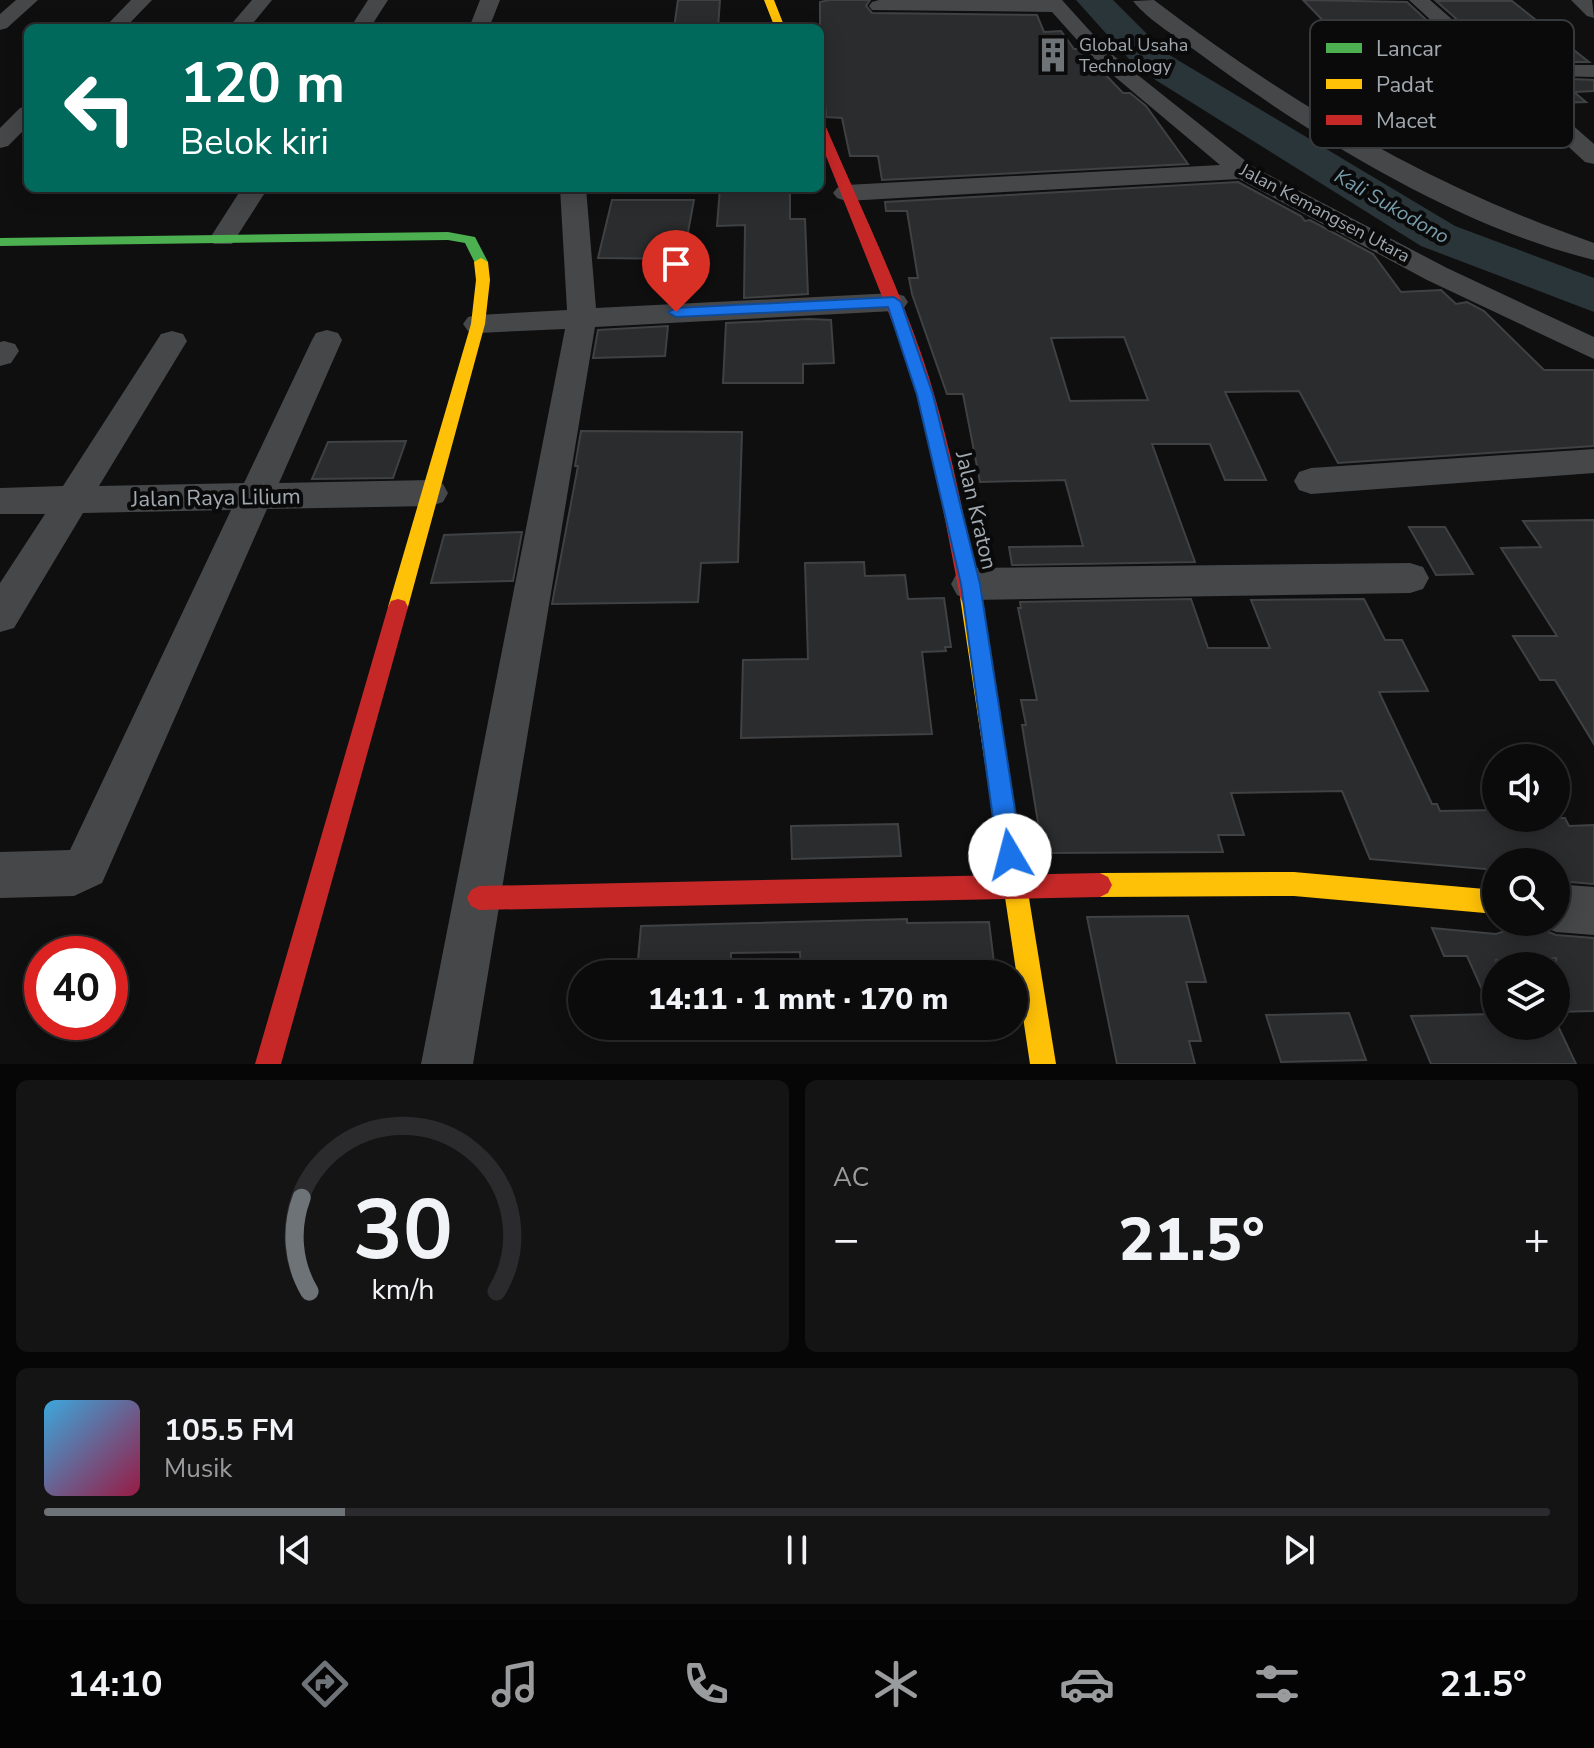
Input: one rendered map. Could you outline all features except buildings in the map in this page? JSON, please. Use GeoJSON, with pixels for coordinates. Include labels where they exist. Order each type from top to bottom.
{"type":"FeatureCollection","features":[{"type":"Feature","properties":{"kind":"street"},"geometry":{"type":"LineString","coordinates":[[0,24],[28,0]]}},
{"type":"Feature","properties":{"kind":"street"},"geometry":{"type":"LineString","coordinates":[[118,24],[142,0]]}},
{"type":"Feature","properties":{"kind":"street"},"geometry":{"type":"LineString","coordinates":[[241,24],[262,0]]}},
{"type":"Feature","properties":{"kind":"street"},"geometry":{"type":"LineString","coordinates":[[363,24],[378,0]]}},
{"type":"Feature","properties":{"kind":"street"},"geometry":{"type":"LineString","coordinates":[[481,24],[490,0]]}},
{"type":"Feature","properties":{"kind":"street"},"geometry":{"type":"LineString","coordinates":[[769,0],[778,24]]}},
{"type":"Feature","properties":{"kind":"street"},"geometry":{"type":"LineString","coordinates":[[1419,0],[1441,20]]}},
{"type":"Feature","properties":{"kind":"street"},"geometry":{"type":"LineString","coordinates":[[1143,1],[1192,40],[1310,118]]}},
{"type":"Feature","properties":{"kind":"street"},"geometry":{"type":"LineString","coordinates":[[879,6],[1053,3]]}},
{"type":"Feature","properties":{"kind":"street","name":"Jalan Kemangsen Utara"},"geometry":{"type":"LineString","coordinates":[[1053,3],[1102,56],[1243,171],[1437,274],[1594,349]]}},
{"type":"Feature","properties":{"kind":"street"},"geometry":{"type":"LineString","coordinates":[[0,141],[24,117]]}},
{"type":"Feature","properties":{"kind":"street","name":"Jalan Kraton"},"geometry":{"type":"LineString","coordinates":[[824,137],[894,302],[925,395],[970,584],[1043,1064]]}},
{"type":"Feature","properties":{"kind":"street"},"geometry":{"type":"LineString","coordinates":[[1574,139],[1594,157]]}},
{"type":"Feature","properties":{"kind":"street"},"geometry":{"type":"LineString","coordinates":[[1361,148],[1488,214],[1594,252]]}},
{"type":"Feature","properties":{"kind":"street"},"geometry":{"type":"LineString","coordinates":[[0,150],[24,149]]}},
{"type":"Feature","properties":{"kind":"street"},"geometry":{"type":"LineString","coordinates":[[846,193],[1243,171]]}},
{"type":"Feature","properties":{"kind":"street"},"geometry":{"type":"LineString","coordinates":[[223,238],[252,192]]}},
{"type":"Feature","properties":{"kind":"street"},"geometry":{"type":"LineString","coordinates":[[447,1064],[582,317],[573,192]]}},
{"type":"Feature","properties":{"kind":"street"},"geometry":{"type":"LineString","coordinates":[[0,242],[448,236],[470,240],[482,254],[484,272],[478,324],[268,1064]]}},
{"type":"Feature","properties":{"kind":"street"},"geometry":{"type":"LineString","coordinates":[[478,324],[894,302]]}},
{"type":"Feature","properties":{"kind":"street"},"geometry":{"type":"LineString","coordinates":[[0,875],[74,873],[86,867],[327,340]]}},
{"type":"Feature","properties":{"kind":"street"},"geometry":{"type":"LineString","coordinates":[[0,616],[172,341]]}},
{"type":"Feature","properties":{"kind":"street"},"geometry":{"type":"LineString","coordinates":[[1311,481],[1594,461]]}},
{"type":"Feature","properties":{"kind":"street","name":"Jalan Raya Lilium"},"geometry":{"type":"LineString","coordinates":[[0,501],[431,493]]}},
{"type":"Feature","properties":{"kind":"street"},"geometry":{"type":"LineString","coordinates":[[970,584],[1410,578]]}},
{"type":"Feature","properties":{"kind":"street"},"geometry":{"type":"LineString","coordinates":[[479,898],[1014,885],[1294,884],[1482,901]]}},
{"type":"Feature","properties":{"kind":"street"},"geometry":{"type":"LineString","coordinates":[[1570,909],[1594,911]]}},
{"type":"Feature","properties":{"kind":"waterway","name":"Kali Sukodono"},"geometry":{"type":"LineString","coordinates":[[1093,0],[1152,61],[1438,236],[1594,296]]}},
{"type":"Feature","properties":{"kind":"traffic: fast"},"geometry":{"type":"LineString","coordinates":[[0,242],[448,236],[470,240],[481,262]]}},
{"type":"Feature","properties":{"kind":"traffic: slow"},"geometry":{"type":"LineString","coordinates":[[769,0],[778,24]]}},
{"type":"Feature","properties":{"kind":"traffic: slow"},"geometry":{"type":"LineString","coordinates":[[398,607],[478,324],[483,280],[481,262]]}},
{"type":"Feature","properties":{"kind":"traffic: slow"},"geometry":{"type":"LineString","coordinates":[[970,597],[1043,1064]]}},
{"type":"Feature","properties":{"kind":"traffic: slow"},"geometry":{"type":"LineString","coordinates":[[1100,885],[1294,884],[1482,901]]}},
{"type":"Feature","properties":{"kind":"traffic: jam"},"geometry":{"type":"LineString","coordinates":[[824,136],[882,271],[915,359],[953,507],[970,597]]}},
{"type":"Feature","properties":{"kind":"traffic: jam"},"geometry":{"type":"LineString","coordinates":[[268,1064],[398,607]]}},
{"type":"Feature","properties":{"kind":"traffic: jam"},"geometry":{"type":"LineString","coordinates":[[479,898],[1100,885]]}},
{"type":"Feature","properties":{"kind":"place","name":"Global Usaha Technology"},"geometry":{"type":"Point","coordinates":[1053,55]}},
{"type":"Feature","properties":{"kind":"route"},"geometry":{"type":"LineString","coordinates":[[676,312],[894,302],[925,395],[970,584],[1010,855]]}}]}
